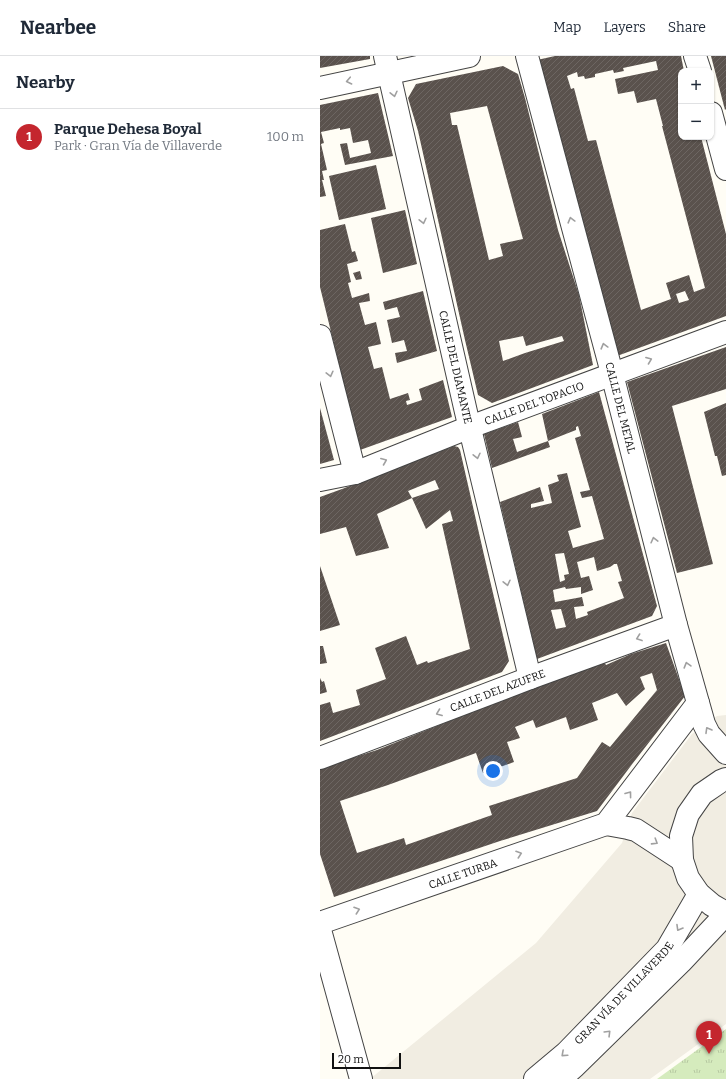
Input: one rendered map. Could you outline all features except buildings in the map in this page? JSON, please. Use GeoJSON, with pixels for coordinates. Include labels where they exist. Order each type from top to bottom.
{"type":"FeatureCollection","features":[{"type":"Feature","properties":{"kind":"street"},"geometry":{"type":"LineString","coordinates":[[320,88],[387,64],[469,56]]}},
{"type":"Feature","properties":{"kind":"street","name":"CALLE DEL METAL"},"geometry":{"type":"LineString","coordinates":[[527,56],[612,374],[676,625],[698,703],[704,724],[709,734],[726,753]]}},
{"type":"Feature","properties":{"kind":"street"},"geometry":{"type":"LineString","coordinates":[[696,56],[699,68]]}},
{"type":"Feature","properties":{"kind":"street","name":"CALLE DEL DIAMANTE"},"geometry":{"type":"LineString","coordinates":[[387,64],[470,426],[530,678]]}},
{"type":"Feature","properties":{"kind":"street"},"geometry":{"type":"LineString","coordinates":[[714,124],[726,168]]}},
{"type":"Feature","properties":{"kind":"street","name":"CALLE DEL TOPACIO"},"geometry":{"type":"LineString","coordinates":[[320,480],[355,473],[470,426],[726,332]]}},
{"type":"Feature","properties":{"kind":"street"},"geometry":{"type":"LineString","coordinates":[[320,336],[355,473]]}},
{"type":"Feature","properties":{"kind":"street","name":"CALLE DEL AZUFRE"},"geometry":{"type":"LineString","coordinates":[[320,758],[530,678],[676,625]]}},
{"type":"Feature","properties":{"kind":"street"},"geometry":{"type":"LineString","coordinates":[[606,824],[698,703]]}},
{"type":"Feature","properties":{"kind":"street"},"geometry":{"type":"LineString","coordinates":[[726,780],[721,781],[702,794],[688,814],[681,836],[682,860],[688,878],[699,894],[712,906],[726,914]]}},
{"type":"Feature","properties":{"kind":"street","name":"CALLE TURBA"},"geometry":{"type":"LineString","coordinates":[[320,923],[606,824],[636,830],[682,860]]}},
{"type":"Feature","properties":{"kind":"street","name":"GRAN VÍA DE VILLAVERDE"},"geometry":{"type":"LineString","coordinates":[[535,1079],[566,1053],[667,949],[699,894]]}},
{"type":"Feature","properties":{"kind":"street","name":"GRAN VÍA DE VILLAVERDE"},"geometry":{"type":"LineString","coordinates":[[560,1079],[681,962],[726,914]]}},
{"type":"Feature","properties":{"kind":"street"},"geometry":{"type":"LineString","coordinates":[[320,930],[361,1079]]}},
{"type":"Feature","properties":{"kind":"green space"},"geometry":{"type":"Polygon","coordinates":[[[726,1029],[726,1079],[657,1079],[726,1029]]]}},
{"type":"Feature","properties":{"kind":"shaded area"},"geometry":{"type":"Polygon","coordinates":[[[726,715],[726,1024],[650,1079],[370,1079],[536,943],[622,843],[632,813],[692,734],[717,716],[726,715]]]}},
{"type":"Feature","properties":{"kind":"place","name":"Parque Dehesa Boyal"},"geometry":{"type":"Point","coordinates":[709,1054]}}]}
